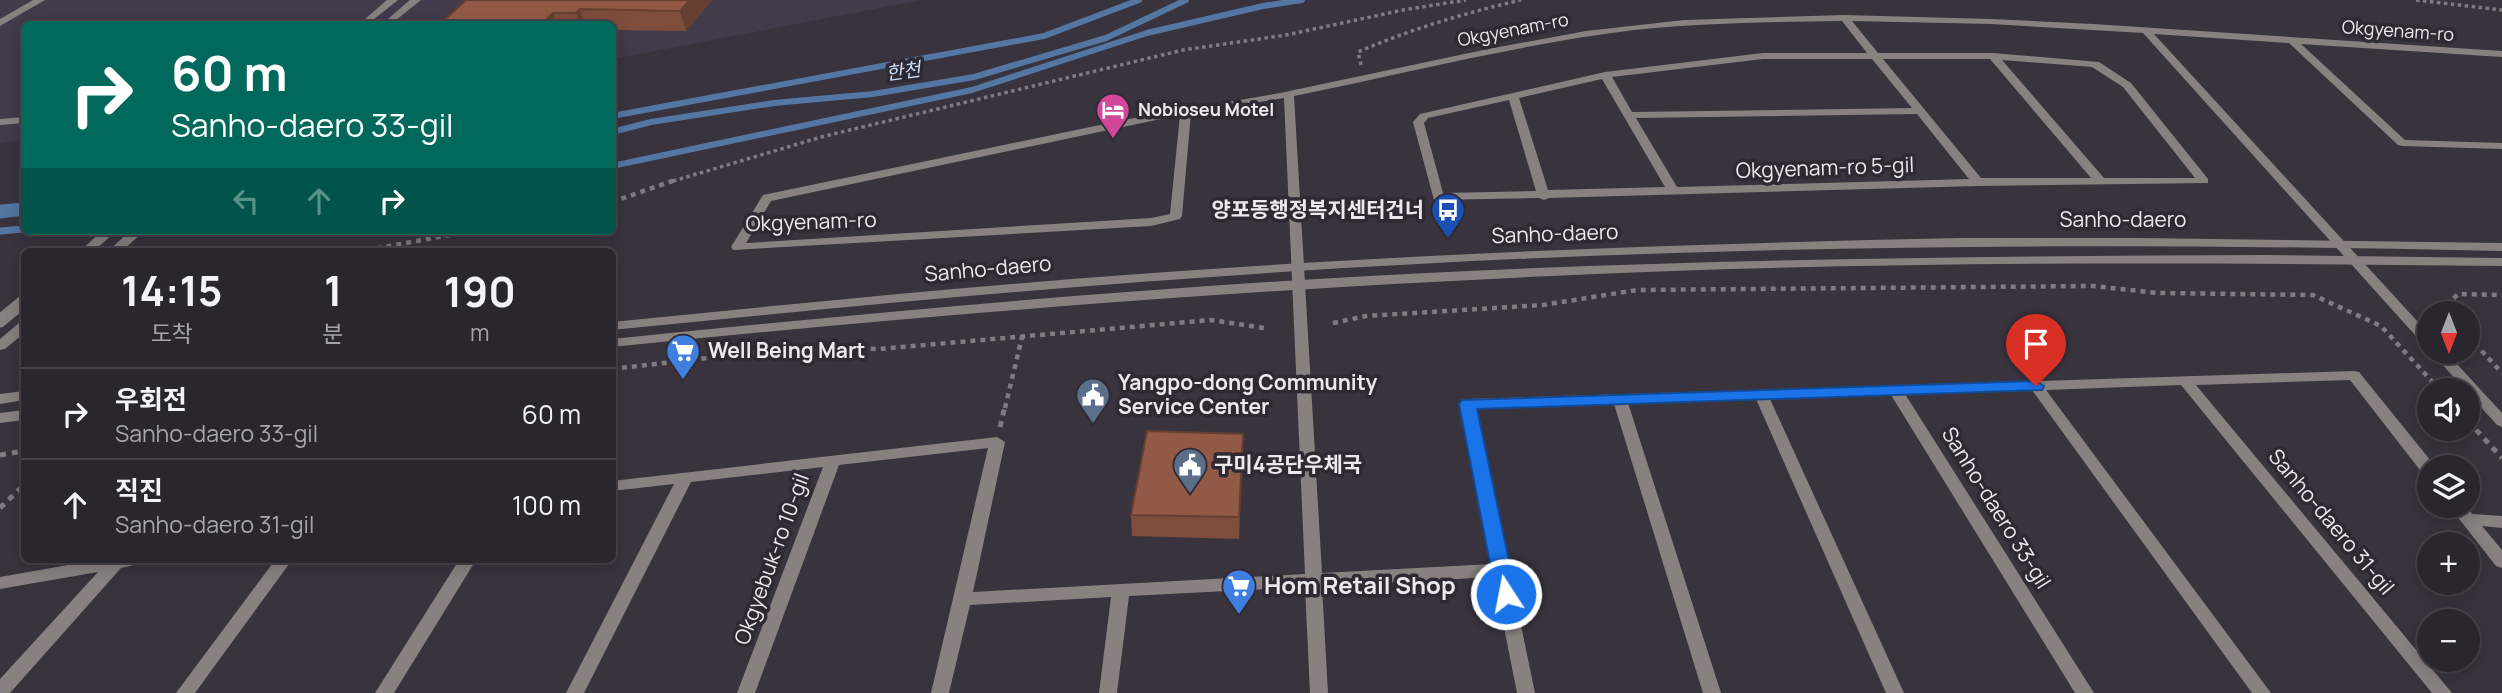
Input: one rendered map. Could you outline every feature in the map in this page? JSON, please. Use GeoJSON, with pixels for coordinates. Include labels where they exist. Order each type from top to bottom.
{"type":"FeatureCollection","features":[{"type":"Feature","properties":{"kind":"street"},"geometry":{"type":"LineString","coordinates":[[0,23],[40,0]]}},
{"type":"Feature","properties":{"kind":"street"},"geometry":{"type":"LineString","coordinates":[[367,21],[393,0]]}},
{"type":"Feature","properties":{"kind":"street"},"geometry":{"type":"LineString","coordinates":[[390,21],[416,0]]}},
{"type":"Feature","properties":{"kind":"street","name":"Okgyenam-ro"},"geometry":{"type":"LineString","coordinates":[[1186,111],[1176,216],[1151,222],[737,247],[767,198],[1186,111],[1289,94],[1556,38],[1623,29],[1758,20],[1844,18],[1975,22],[2502,54]]}},
{"type":"Feature","properties":{"kind":"street","name":"Okgyenam-ro 5-gil"},"geometry":{"type":"LineString","coordinates":[[1844,18],[1978,183]]}},
{"type":"Feature","properties":{"kind":"street"},"geometry":{"type":"LineString","coordinates":[[2147,32],[2417,329]]}},
{"type":"Feature","properties":{"kind":"street"},"geometry":{"type":"LineString","coordinates":[[2292,41],[2402,143],[2502,146]]}},
{"type":"Feature","properties":{"kind":"street","name":"Okgyenam-ro 5-gil"},"geometry":{"type":"LineString","coordinates":[[1763,56],[1993,56],[2079,61],[2095,64],[2109,71],[2127,85],[2204,181],[1978,183],[1438,197],[1418,122],[1424,116],[1441,111],[1605,75],[1763,56]]}},
{"type":"Feature","properties":{"kind":"street"},"geometry":{"type":"LineString","coordinates":[[1993,56],[2101,182]]}},
{"type":"Feature","properties":{"kind":"street"},"geometry":{"type":"LineString","coordinates":[[1605,75],[1674,192]]}},
{"type":"Feature","properties":{"kind":"street"},"geometry":{"type":"LineString","coordinates":[[1289,94],[1319,693]]}},
{"type":"Feature","properties":{"kind":"street"},"geometry":{"type":"LineString","coordinates":[[1513,95],[1544,196]]}},
{"type":"Feature","properties":{"kind":"street"},"geometry":{"type":"LineString","coordinates":[[1630,115],[1920,111]]}},
{"type":"Feature","properties":{"kind":"street"},"geometry":{"type":"LineString","coordinates":[[0,122],[21,120]]}},
{"type":"Feature","properties":{"kind":"street"},"geometry":{"type":"LineString","coordinates":[[90,248],[105,235]]}},
{"type":"Feature","properties":{"kind":"street"},"geometry":{"type":"LineString","coordinates":[[118,248],[133,235]]}},
{"type":"Feature","properties":{"kind":"street"},"geometry":{"type":"LineString","coordinates":[[2342,244],[2408,239],[2502,239]]}},
{"type":"Feature","properties":{"kind":"street","name":"Sanho-daero"},"geometry":{"type":"LineString","coordinates":[[616,343],[1298,275],[1926,241],[2093,240],[2502,247]]}},
{"type":"Feature","properties":{"kind":"street","name":"Sanho-daero"},"geometry":{"type":"LineString","coordinates":[[616,326],[1059,284],[1298,275],[1815,262],[2353,259],[2502,262]]}},
{"type":"Feature","properties":{"kind":"street"},"geometry":{"type":"LineString","coordinates":[[0,321],[21,304]]}},
{"type":"Feature","properties":{"kind":"street"},"geometry":{"type":"LineString","coordinates":[[0,346],[21,328]]}},
{"type":"Feature","properties":{"kind":"street"},"geometry":{"type":"LineString","coordinates":[[2449,364],[2502,422]]}},
{"type":"Feature","properties":{"kind":"street"},"geometry":{"type":"LineString","coordinates":[[1526,693],[1468,404],[2354,375],[2417,455]]}},
{"type":"Feature","properties":{"kind":"street","name":"Sanho-daero 31-gil"},"geometry":{"type":"LineString","coordinates":[[2185,381],[2442,693]]}},
{"type":"Feature","properties":{"kind":"street"},"geometry":{"type":"LineString","coordinates":[[2036,386],[2262,693]]}},
{"type":"Feature","properties":{"kind":"street","name":"Sanho-daero 33-gil"},"geometry":{"type":"LineString","coordinates":[[1896,391],[2085,693]]}},
{"type":"Feature","properties":{"kind":"street"},"geometry":{"type":"LineString","coordinates":[[1760,395],[1895,693]]}},
{"type":"Feature","properties":{"kind":"street"},"geometry":{"type":"LineString","coordinates":[[0,399],[21,396]]}},
{"type":"Feature","properties":{"kind":"street"},"geometry":{"type":"LineString","coordinates":[[1620,400],[1712,693]]}},
{"type":"Feature","properties":{"kind":"street"},"geometry":{"type":"LineString","coordinates":[[0,418],[21,415]]}},
{"type":"Feature","properties":{"kind":"street"},"geometry":{"type":"LineString","coordinates":[[833,461],[997,442],[940,693]]}},
{"type":"Feature","properties":{"kind":"street","name":"Okgyebuk-ro 10-gil"},"geometry":{"type":"LineString","coordinates":[[616,485],[833,461],[747,693]]}},
{"type":"Feature","properties":{"kind":"street"},"geometry":{"type":"LineString","coordinates":[[575,693],[686,476]]}},
{"type":"Feature","properties":{"kind":"street"},"geometry":{"type":"LineString","coordinates":[[2480,516],[2502,522]]}},
{"type":"Feature","properties":{"kind":"street"},"geometry":{"type":"LineString","coordinates":[[2468,518],[2502,562]]}},
{"type":"Feature","properties":{"kind":"street"},"geometry":{"type":"LineString","coordinates":[[0,583],[113,563]]}},
{"type":"Feature","properties":{"kind":"street"},"geometry":{"type":"LineString","coordinates":[[0,691],[122,563]]}},
{"type":"Feature","properties":{"kind":"street"},"geometry":{"type":"LineString","coordinates":[[185,693],[282,563]]}},
{"type":"Feature","properties":{"kind":"street"},"geometry":{"type":"LineString","coordinates":[[384,693],[466,563]]}},
{"type":"Feature","properties":{"kind":"street"},"geometry":{"type":"LineString","coordinates":[[963,599],[1501,570]]}},
{"type":"Feature","properties":{"kind":"street"},"geometry":{"type":"LineString","coordinates":[[1108,693],[1121,591]]}},
{"type":"Feature","properties":{"kind":"path"},"geometry":{"type":"LineString","coordinates":[[616,200],[786,146],[1171,53],[1230,40],[1299,33],[1395,9],[1466,0]]}},
{"type":"Feature","properties":{"kind":"path"},"geometry":{"type":"LineString","coordinates":[[1364,78],[1358,52],[1386,39],[1460,15],[1521,0]]}},
{"type":"Feature","properties":{"kind":"path"},"geometry":{"type":"LineString","coordinates":[[2416,0],[2502,10]]}},
{"type":"Feature","properties":{"kind":"path"},"geometry":{"type":"LineString","coordinates":[[379,248],[449,235]]}},
{"type":"Feature","properties":{"kind":"path"},"geometry":{"type":"LineString","coordinates":[[1333,323],[1366,316],[1543,305],[1637,290],[2093,286],[2158,293],[2313,295],[2381,326],[2429,378]]}},
{"type":"Feature","properties":{"kind":"path"},"geometry":{"type":"LineString","coordinates":[[2450,301],[2458,293],[2502,295]]}},
{"type":"Feature","properties":{"kind":"path"},"geometry":{"type":"LineString","coordinates":[[616,369],[803,348],[879,349],[1211,320],[1264,328]]}},
{"type":"Feature","properties":{"kind":"path"},"geometry":{"type":"LineString","coordinates":[[997,442],[1022,337]]}},
{"type":"Feature","properties":{"kind":"path"},"geometry":{"type":"LineString","coordinates":[[2480,349],[2502,373]]}},
{"type":"Feature","properties":{"kind":"path"},"geometry":{"type":"LineString","coordinates":[[2480,434],[2502,458]]}},
{"type":"Feature","properties":{"kind":"path"},"geometry":{"type":"LineString","coordinates":[[0,456],[21,452]]}},
{"type":"Feature","properties":{"kind":"path"},"geometry":{"type":"LineString","coordinates":[[0,508],[21,488]]}},
{"type":"Feature","properties":{"kind":"shaded area"},"geometry":{"type":"Polygon","coordinates":[[[0,0],[922,0],[616,58],[616,21],[21,21],[21,140],[0,143],[0,0]]]}},
{"type":"Feature","properties":{"kind":"building"},"geometry":{"type":"Polygon","coordinates":[[[466,0],[690,0],[680,11],[580,9],[576,13],[553,13],[545,21],[443,21],[466,0]]]}},
{"type":"Feature","properties":{"kind":"building","name":"구미4공단우체국"},"geometry":{"type":"Polygon","coordinates":[[[1147,431],[1243,434],[1239,517],[1131,515],[1147,431]]]}},
{"type":"Feature","properties":{"kind":"waterway"},"geometry":{"type":"LineString","coordinates":[[616,115],[1044,36],[1139,0]]}},
{"type":"Feature","properties":{"kind":"waterway","name":"한천"},"geometry":{"type":"LineString","coordinates":[[616,131],[651,122],[774,103],[873,94],[974,77],[1106,38],[1186,0]]}},
{"type":"Feature","properties":{"kind":"waterway"},"geometry":{"type":"LineString","coordinates":[[616,165],[972,90],[1147,33],[1263,6],[1302,0]]}},
{"type":"Feature","properties":{"kind":"waterway"},"geometry":{"type":"LineString","coordinates":[[0,208],[21,206]]}},
{"type":"Feature","properties":{"kind":"waterway","name":"한천"},"geometry":{"type":"LineString","coordinates":[[0,215],[21,212]]}},
{"type":"Feature","properties":{"kind":"waterway"},"geometry":{"type":"LineString","coordinates":[[0,231],[21,229]]}},
{"type":"Feature","properties":{"kind":"place","name":"Nobioseu Motel"},"geometry":{"type":"Point","coordinates":[1113,140]}},
{"type":"Feature","properties":{"kind":"place","name":"양포동행정복지센터건너"},"geometry":{"type":"Point","coordinates":[1448,240]}},
{"type":"Feature","properties":{"kind":"place","name":"Well Being Mart"},"geometry":{"type":"Point","coordinates":[683,381]}},
{"type":"Feature","properties":{"kind":"place","name":"Yangpo-dong Community Service Center"},"geometry":{"type":"Point","coordinates":[1093,425]}},
{"type":"Feature","properties":{"kind":"place","name":"구미4공단우체국"},"geometry":{"type":"Point","coordinates":[1190,495]}},
{"type":"Feature","properties":{"kind":"place","name":"Hom Retail Shop"},"geometry":{"type":"Point","coordinates":[1239,616]}},
{"type":"Feature","properties":{"kind":"route"},"geometry":{"type":"LineString","coordinates":[[1506,594],[1468,404],[2036,386]]}}]}
